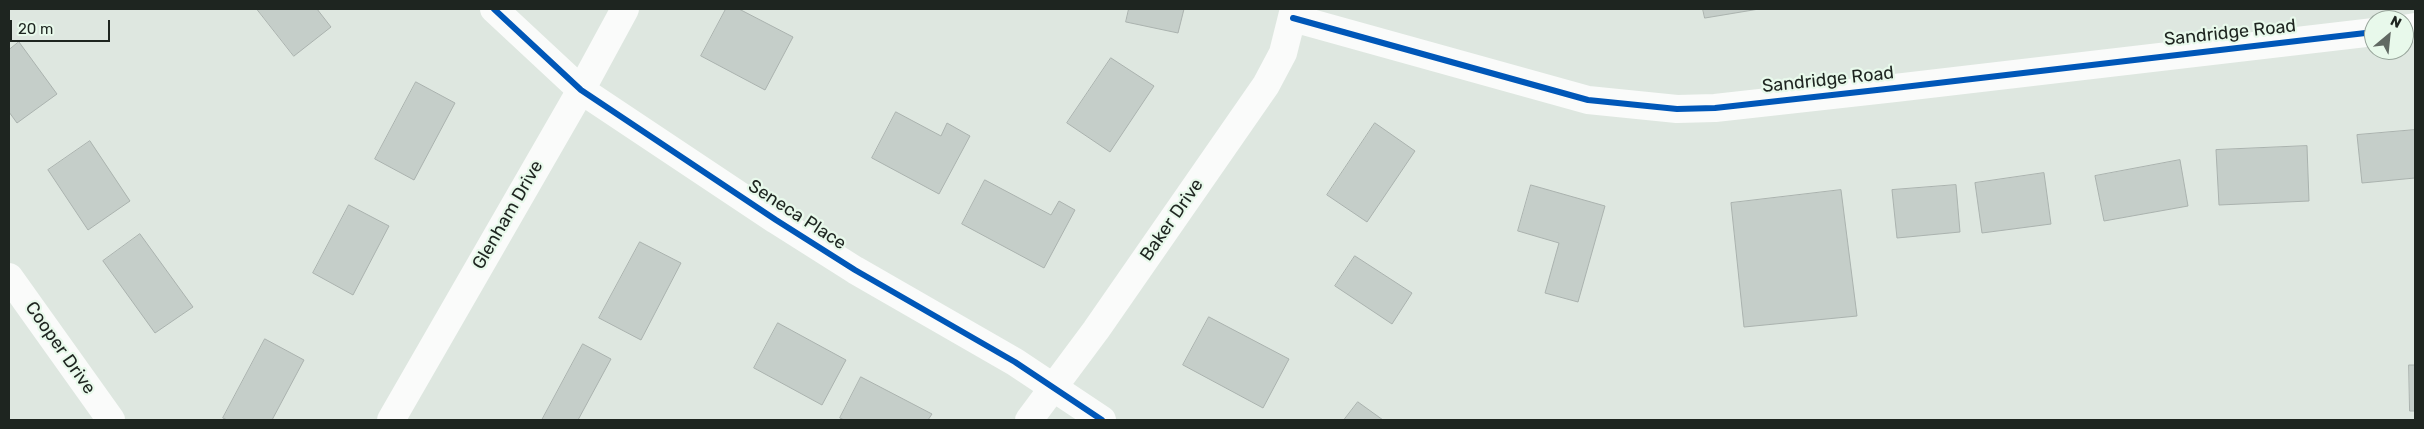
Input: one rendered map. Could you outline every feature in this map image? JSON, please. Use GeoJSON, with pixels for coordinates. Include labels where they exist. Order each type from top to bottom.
{"type":"FeatureCollection","features":[{"type":"Feature","properties":{"kind":"street","name":"Seneca Place"},"geometry":{"type":"LineString","coordinates":[[494,9],[581,90],[807,240],[1054,387],[1102,420]]}},
{"type":"Feature","properties":{"kind":"street","name":"Glenham Drive"},"geometry":{"type":"LineString","coordinates":[[391,420],[581,90],[625,9]]}},
{"type":"Feature","properties":{"kind":"street","name":"Sandridge Road"},"geometry":{"type":"LineString","coordinates":[[1294,14],[1516,81],[1588,100],[1676,109],[1714,108],[2364,33]]}},
{"type":"Feature","properties":{"kind":"street","name":"Baker Drive"},"geometry":{"type":"LineString","coordinates":[[1029,420],[1096,330],[1266,85],[1284,53],[1294,14]]}},
{"type":"Feature","properties":{"kind":"street","name":"Cooper Drive"},"geometry":{"type":"LineString","coordinates":[[9,276],[110,420]]}},
{"type":"Feature","properties":{"kind":"building"},"geometry":{"type":"Polygon","coordinates":[[[257,9],[317,9],[331,27],[294,56],[257,9]]]}},
{"type":"Feature","properties":{"kind":"building"},"geometry":{"type":"Polygon","coordinates":[[[726,9],[739,9],[793,37],[765,90],[701,56],[726,9]]]}},
{"type":"Feature","properties":{"kind":"building"},"geometry":{"type":"Polygon","coordinates":[[[1129,9],[1184,9],[1178,33],[1126,22],[1129,9]]]}},
{"type":"Feature","properties":{"kind":"building"},"geometry":{"type":"Polygon","coordinates":[[[1703,9],[1759,9],[1705,18],[1703,9]]]}},
{"type":"Feature","properties":{"kind":"building"},"geometry":{"type":"Polygon","coordinates":[[[19,42],[57,94],[17,123],[9,112],[9,50],[19,42]]]}},
{"type":"Feature","properties":{"kind":"building"},"geometry":{"type":"Polygon","coordinates":[[[1111,58],[1154,86],[1110,152],[1067,123],[1111,58]]]}},
{"type":"Feature","properties":{"kind":"building"},"geometry":{"type":"Polygon","coordinates":[[[416,82],[455,103],[414,180],[375,159],[416,82]]]}},
{"type":"Feature","properties":{"kind":"building"},"geometry":{"type":"Polygon","coordinates":[[[896,112],[941,136],[947,123],[970,136],[939,194],[872,158],[896,112]]]}},
{"type":"Feature","properties":{"kind":"building"},"geometry":{"type":"Polygon","coordinates":[[[1375,123],[1415,151],[1367,222],[1327,195],[1375,123]]]}},
{"type":"Feature","properties":{"kind":"building"},"geometry":{"type":"Polygon","coordinates":[[[2415,130],[2415,178],[2362,183],[2357,135],[2415,130]]]}},
{"type":"Feature","properties":{"kind":"building"},"geometry":{"type":"Polygon","coordinates":[[[90,141],[130,201],[88,230],[48,170],[90,141]]]}},
{"type":"Feature","properties":{"kind":"building"},"geometry":{"type":"Polygon","coordinates":[[[2307,146],[2309,201],[2219,205],[2216,150],[2307,146]]]}},
{"type":"Feature","properties":{"kind":"building"},"geometry":{"type":"Polygon","coordinates":[[[2180,160],[2188,206],[2104,221],[2095,176],[2180,160]]]}},
{"type":"Feature","properties":{"kind":"building"},"geometry":{"type":"Polygon","coordinates":[[[2044,173],[2051,224],[1982,233],[1975,183],[2044,173]]]}},
{"type":"Feature","properties":{"kind":"building"},"geometry":{"type":"Polygon","coordinates":[[[985,180],[1051,215],[1059,201],[1075,210],[1044,268],[962,224],[985,180]]]}},
{"type":"Feature","properties":{"kind":"building"},"geometry":{"type":"Polygon","coordinates":[[[1531,185],[1605,206],[1578,302],[1545,293],[1559,243],[1518,231],[1531,185]]]}},
{"type":"Feature","properties":{"kind":"building"},"geometry":{"type":"Polygon","coordinates":[[[1956,185],[1960,232],[1897,238],[1892,190],[1956,185]]]}},
{"type":"Feature","properties":{"kind":"building"},"geometry":{"type":"Polygon","coordinates":[[[1841,190],[1857,316],[1744,327],[1731,203],[1841,190]]]}},
{"type":"Feature","properties":{"kind":"building"},"geometry":{"type":"Polygon","coordinates":[[[349,205],[389,226],[353,295],[313,273],[349,205]]]}},
{"type":"Feature","properties":{"kind":"building"},"geometry":{"type":"Polygon","coordinates":[[[140,234],[193,307],[155,333],[103,261],[140,234]]]}},
{"type":"Feature","properties":{"kind":"building"},"geometry":{"type":"Polygon","coordinates":[[[640,242],[681,263],[641,340],[599,318],[640,242]]]}},
{"type":"Feature","properties":{"kind":"building"},"geometry":{"type":"Polygon","coordinates":[[[1355,256],[1412,293],[1392,324],[1335,286],[1355,256]]]}},
{"type":"Feature","properties":{"kind":"building"},"geometry":{"type":"Polygon","coordinates":[[[1209,317],[1289,359],[1263,408],[1183,365],[1209,317]]]}},
{"type":"Feature","properties":{"kind":"building"},"geometry":{"type":"Polygon","coordinates":[[[778,323],[846,360],[822,405],[754,368],[778,323]]]}},
{"type":"Feature","properties":{"kind":"building"},"geometry":{"type":"Polygon","coordinates":[[[265,339],[304,360],[272,420],[227,420],[223,418],[265,339]]]}},
{"type":"Feature","properties":{"kind":"building"},"geometry":{"type":"Polygon","coordinates":[[[583,344],[611,359],[578,420],[542,420],[583,344]]]}},
{"type":"Feature","properties":{"kind":"building"},"geometry":{"type":"Polygon","coordinates":[[[2409,365],[2415,365],[2415,411],[2410,411],[2409,365]]]}},
{"type":"Feature","properties":{"kind":"building"},"geometry":{"type":"Polygon","coordinates":[[[861,377],[932,414],[928,420],[844,420],[840,418],[861,377]]]}},
{"type":"Feature","properties":{"kind":"building"},"geometry":{"type":"Polygon","coordinates":[[[1358,402],[1383,420],[1344,420],[1358,402]]]}},
{"type":"Feature","properties":{"kind":"cycle path"},"geometry":{"type":"LineString","coordinates":[[494,9],[581,90],[776,220],[855,270],[1015,362],[1102,420]]}},
{"type":"Feature","properties":{"kind":"cycle path"},"geometry":{"type":"LineString","coordinates":[[1293,18],[1588,100],[1677,109],[1715,108],[2364,33]]}}]}
